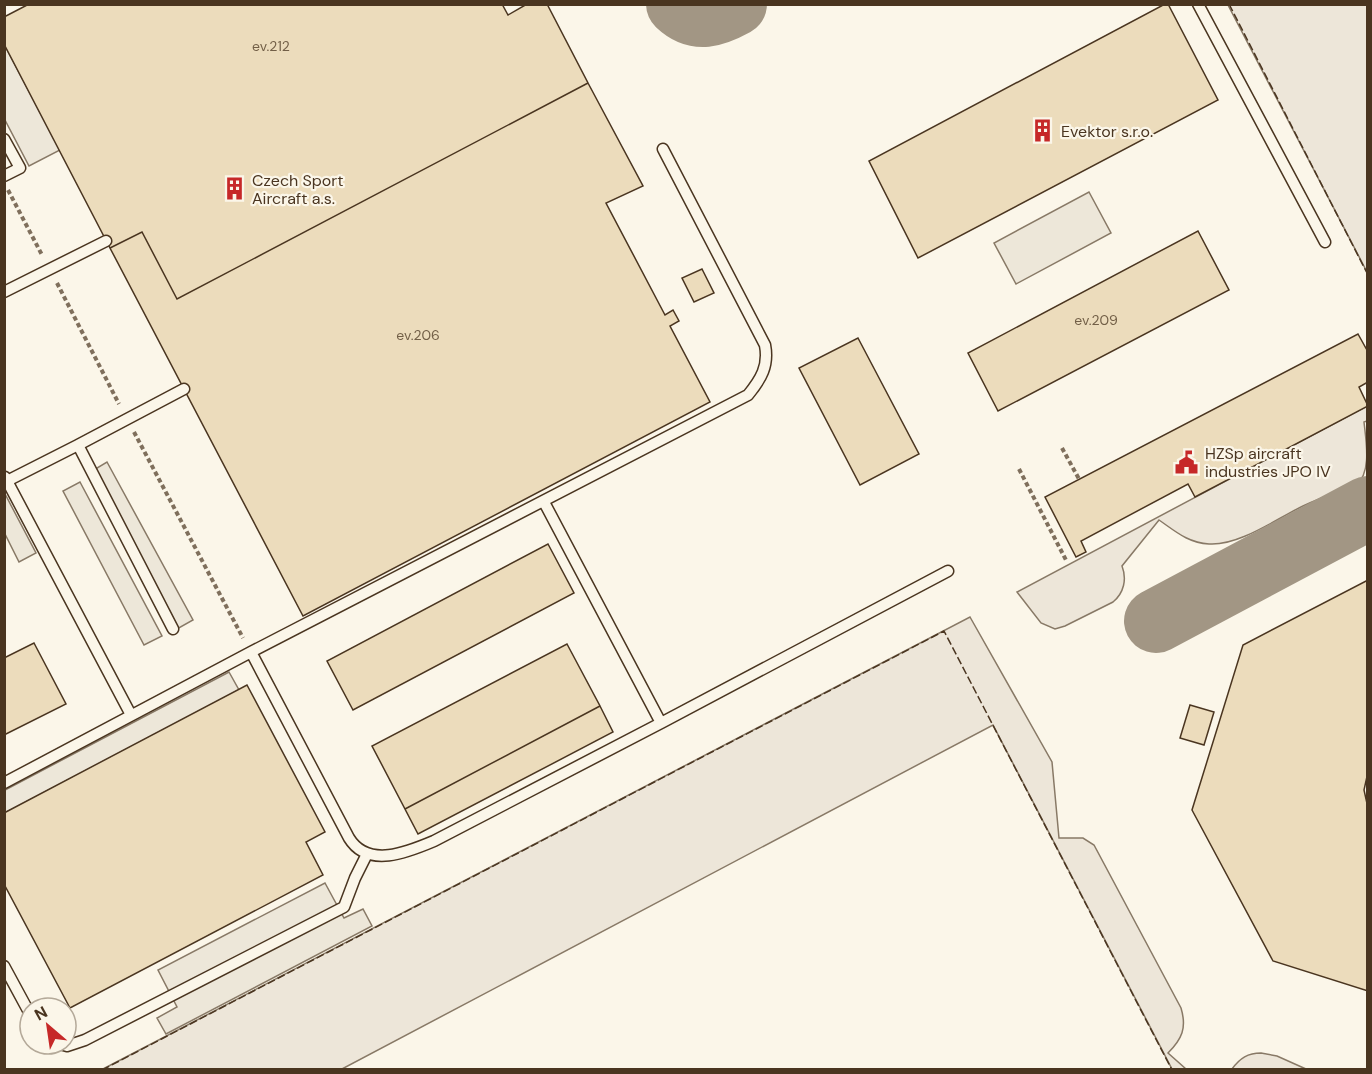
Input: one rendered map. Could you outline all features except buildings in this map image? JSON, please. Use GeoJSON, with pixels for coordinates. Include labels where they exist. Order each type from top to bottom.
{"type":"FeatureCollection","features":[{"type":"Feature","properties":{"kind":"lane"},"geometry":{"type":"LineString","coordinates":[[1198,4],[1325,242]]}},
{"type":"Feature","properties":{"kind":"lane"},"geometry":{"type":"LineString","coordinates":[[4,139],[20,168],[4,176]]}},
{"type":"Feature","properties":{"kind":"lane"},"geometry":{"type":"LineString","coordinates":[[4,783],[251,652],[748,395],[765,370],[768,357],[765,345],[663,149]]}},
{"type":"Feature","properties":{"kind":"lane"},"geometry":{"type":"LineString","coordinates":[[4,292],[106,241]]}},
{"type":"Feature","properties":{"kind":"lane"},"geometry":{"type":"LineString","coordinates":[[131,715],[6,479],[78,445],[184,389]]}},
{"type":"Feature","properties":{"kind":"lane"},"geometry":{"type":"LineString","coordinates":[[78,445],[173,629]]}},
{"type":"Feature","properties":{"kind":"lane"},"geometry":{"type":"LineString","coordinates":[[544,502],[661,723]]}},
{"type":"Feature","properties":{"kind":"lane"},"geometry":{"type":"LineString","coordinates":[[251,652],[349,838],[358,850],[367,854],[392,855],[434,841],[948,570]]}},
{"type":"Feature","properties":{"kind":"lane"},"geometry":{"type":"LineString","coordinates":[[78,1043],[344,907],[367,854]]}},
{"type":"Feature","properties":{"kind":"lane"},"geometry":{"type":"LineString","coordinates":[[4,966],[20,996]]}},
{"type":"Feature","properties":{"kind":"path"},"geometry":{"type":"LineString","coordinates":[[1062,448],[1079,479]]}},
{"type":"Feature","properties":{"kind":"path"},"geometry":{"type":"LineString","coordinates":[[1019,469],[1067,562]]}},
{"type":"Feature","properties":{"kind":"shaded area"},"geometry":{"type":"Polygon","coordinates":[[[1228,5],[1367,5],[1367,272],[1228,5]]]}},
{"type":"Feature","properties":{"kind":"shaded area"},"geometry":{"type":"Polygon","coordinates":[[[4,44],[60,150],[29,166],[5,120],[4,44]]]}},
{"type":"Feature","properties":{"kind":"shaded area"},"geometry":{"type":"Polygon","coordinates":[[[1089,192],[1111,233],[1016,284],[994,243],[1089,192]]]}},
{"type":"Feature","properties":{"kind":"shaded area"},"geometry":{"type":"Polygon","coordinates":[[[1367,406],[1367,421],[1364,422],[1367,447],[1366,465],[1361,480],[1356,485],[1303,506],[1233,541],[1201,543],[1182,536],[1159,520],[1122,566],[1124,586],[1117,598],[1065,626],[1055,629],[1041,623],[1017,592],[1367,406]]]}},
{"type":"Feature","properties":{"kind":"shaded area"},"geometry":{"type":"Polygon","coordinates":[[[107,462],[193,620],[177,629],[92,471],[107,462]]]}},
{"type":"Feature","properties":{"kind":"shaded area"},"geometry":{"type":"Polygon","coordinates":[[[80,482],[162,636],[144,645],[63,491],[80,482]]]}},
{"type":"Feature","properties":{"kind":"shaded area"},"geometry":{"type":"Polygon","coordinates":[[[4,492],[36,553],[19,562],[5,534],[4,492]]]}},
{"type":"Feature","properties":{"kind":"shaded area"},"geometry":{"type":"Polygon","coordinates":[[[970,617],[1052,762],[1059,838],[1083,838],[1094,845],[1181,1008],[1182,1033],[1168,1053],[1186,1069],[1172,1069],[993,725],[342,1069],[103,1069],[970,617]]]}},
{"type":"Feature","properties":{"kind":"shaded area"},"geometry":{"type":"Polygon","coordinates":[[[229,672],[239,690],[5,813],[5,790],[229,672]]]}},
{"type":"Feature","properties":{"kind":"shaded area"},"geometry":{"type":"Polygon","coordinates":[[[325,883],[344,918],[363,909],[372,926],[166,1034],[157,1018],[177,1007],[158,970],[325,883]]]}},
{"type":"Feature","properties":{"kind":"shaded area"},"geometry":{"type":"Polygon","coordinates":[[[1261,1053],[1277,1056],[1306,1069],[1232,1069],[1245,1057],[1261,1053]]]}},
{"type":"Feature","properties":{"kind":"taxiway"},"geometry":{"type":"LineString","coordinates":[[678,4],[685,10],[699,15],[713,14],[735,4]]}},
{"type":"Feature","properties":{"kind":"taxiway"},"geometry":{"type":"LineString","coordinates":[[1156,621],[1368,508]]}},
{"type":"Feature","properties":{"kind":"fence"},"geometry":{"type":"LineString","coordinates":[[1229,4],[1368,275]]}},
{"type":"Feature","properties":{"kind":"fence"},"geometry":{"type":"LineString","coordinates":[[102,1070],[944,631],[1172,1070]]}},
{"type":"Feature","properties":{"kind":"place","name":"Evektor s.r.o."},"geometry":{"type":"Point","coordinates":[1043,131]}},
{"type":"Feature","properties":{"kind":"place","name":"Czech Sport Aircraft a.s."},"geometry":{"type":"Point","coordinates":[234,189]}},
{"type":"Feature","properties":{"kind":"place","name":"HZSp aircraft industries JPO IV"},"geometry":{"type":"Point","coordinates":[1187,462]}}]}
